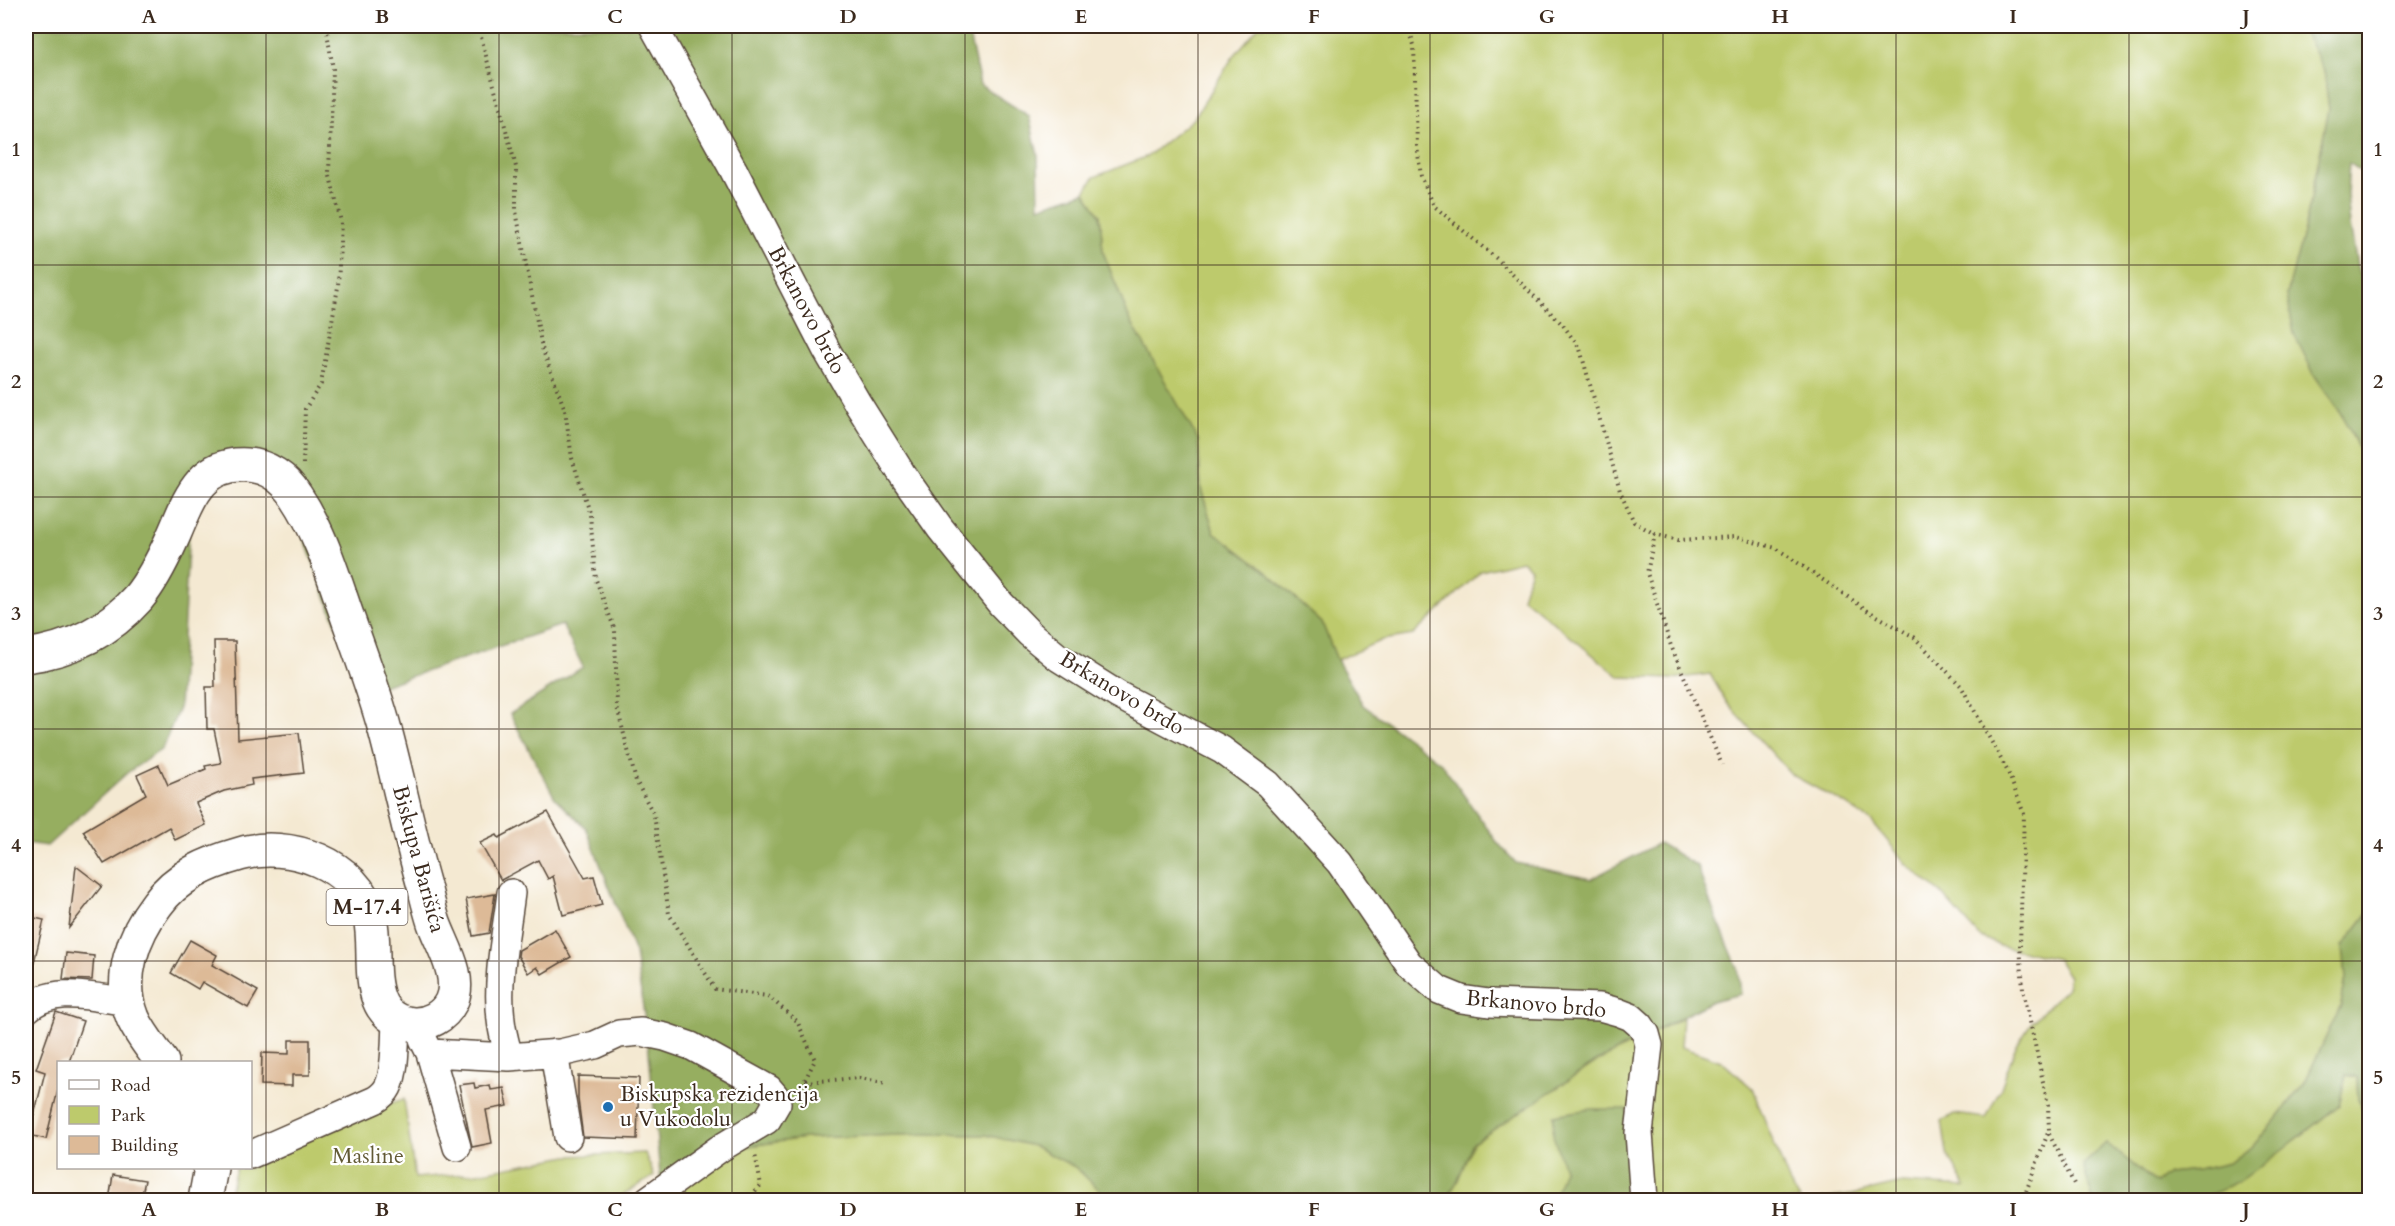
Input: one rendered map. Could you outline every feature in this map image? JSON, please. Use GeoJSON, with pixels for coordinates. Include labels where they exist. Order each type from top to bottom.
{"type":"FeatureCollection","features":[{"type":"Feature","properties":{"kind":"main road","name":"Biskupa Barišića"},"geometry":{"type":"LineString","coordinates":[[26,656],[68,647],[112,622],[127,609],[140,596],[153,575],[172,540],[192,494],[200,483],[212,474],[236,464],[266,468],[294,491],[322,543],[385,729],[434,922],[455,980],[451,1002],[444,1013],[414,1033]]}},
{"type":"Feature","properties":{"kind":"main road","name":"M-17.4"},"geometry":{"type":"LineString","coordinates":[[161,1061],[140,1031],[129,1002],[127,982],[129,965],[137,936],[164,894],[175,883],[224,859],[255,849],[296,851],[344,875],[358,891],[366,905],[370,920],[376,994],[387,1014],[414,1033]]}},
{"type":"Feature","properties":{"kind":"street","name":"Brkanovo brdo"},"geometry":{"type":"LineString","coordinates":[[653,26],[733,169],[827,351],[858,404],[902,474],[940,528],[1015,619],[1059,658],[1118,695],[1222,750],[1268,784],[1340,864],[1409,964],[1439,990],[1461,999],[1489,1003],[1599,1007],[1631,1017],[1640,1025],[1649,1045],[1639,1132],[1644,1200]]}},
{"type":"Feature","properties":{"kind":"street"},"geometry":{"type":"LineString","coordinates":[[509,1057],[501,1020],[500,999],[501,971],[511,893]]}},
{"type":"Feature","properties":{"kind":"street"},"geometry":{"type":"LineString","coordinates":[[26,1010],[41,999],[58,995],[129,1002]]}},
{"type":"Feature","properties":{"kind":"street"},"geometry":{"type":"LineString","coordinates":[[414,1033],[509,1057],[554,1053],[595,1045],[619,1034],[641,1032],[691,1046],[769,1089],[777,1103],[767,1120],[719,1149],[648,1200]]}},
{"type":"Feature","properties":{"kind":"street"},"geometry":{"type":"LineString","coordinates":[[414,1033],[457,1147]]}},
{"type":"Feature","properties":{"kind":"street"},"geometry":{"type":"LineString","coordinates":[[252,1154],[382,1095],[414,1033]]}},
{"type":"Feature","properties":{"kind":"street"},"geometry":{"type":"LineString","coordinates":[[554,1053],[568,1137]]}},
{"type":"Feature","properties":{"kind":"path"},"geometry":{"type":"LineString","coordinates":[[294,491],[303,464],[305,409],[321,384],[338,287],[341,222],[329,172],[333,69],[326,26]]}},
{"type":"Feature","properties":{"kind":"path"},"geometry":{"type":"LineString","coordinates":[[478,26],[516,167],[516,211],[542,348],[565,410],[572,458],[590,514],[596,580],[615,630],[617,707],[636,781],[654,815],[669,914],[715,989],[768,996],[796,1021],[815,1060],[800,1093],[777,1103]]}},
{"type":"Feature","properties":{"kind":"path"},"geometry":{"type":"LineString","coordinates":[[1408,26],[1414,45],[1417,146],[1421,176],[1434,206],[1497,259],[1563,325],[1580,349],[1620,491],[1634,522],[1655,534],[1678,540],[1735,537],[1776,548],[1870,612],[1914,637],[1962,686],[2008,772],[2024,814],[2020,945],[2023,978],[2048,1105],[2048,1134],[2024,1197],[2020,1200]]}},
{"type":"Feature","properties":{"kind":"path"},"geometry":{"type":"LineString","coordinates":[[1655,534],[1647,573],[1671,646],[1722,765]]}},
{"type":"Feature","properties":{"kind":"path"},"geometry":{"type":"LineString","coordinates":[[804,1082],[859,1078],[886,1083]]}},
{"type":"Feature","properties":{"kind":"path"},"geometry":{"type":"LineString","coordinates":[[747,1200],[761,1185],[751,1129]]}},
{"type":"Feature","properties":{"kind":"path"},"geometry":{"type":"LineString","coordinates":[[2048,1134],[2074,1184]]}},
{"type":"Feature","properties":{"kind":"path"},"geometry":{"type":"LineString","coordinates":[[1869,1200],[1896,1200]]}},
{"type":"Feature","properties":{"kind":"green space"},"geometry":{"type":"Polygon","coordinates":[[[26,26],[967,26],[980,85],[1029,116],[1038,155],[1039,207],[1085,192],[1100,215],[1103,252],[1129,318],[1198,440],[1201,489],[1214,532],[1269,574],[1322,623],[1337,660],[1363,705],[1441,763],[1497,842],[1516,863],[1591,879],[1659,843],[1697,866],[1738,968],[1741,994],[1712,1001],[1596,1062],[1473,1143],[1458,1180],[1446,1200],[1175,1200],[1149,1195],[1104,1194],[1075,1167],[1034,1146],[986,1135],[929,1134],[805,1138],[691,1154],[661,1186],[648,1041],[635,953],[586,828],[555,798],[510,714],[583,667],[562,625],[362,693],[302,532],[271,485],[226,474],[190,512],[179,708],[162,749],[127,773],[47,846],[26,843],[26,26]]]}},
{"type":"Feature","properties":{"kind":"green space"},"geometry":{"type":"Polygon","coordinates":[[[1259,26],[2300,26],[2324,70],[2329,109],[2307,218],[2287,295],[2370,474],[2369,912],[2343,946],[2346,978],[2341,1005],[2305,1082],[2252,1147],[2230,1163],[2198,1170],[2168,1173],[2156,1183],[2106,1143],[2083,1165],[2093,1200],[1817,1200],[1902,1183],[1966,1187],[1947,1153],[1942,1121],[1954,1114],[1986,1118],[2001,1088],[2015,1048],[2031,1023],[2067,988],[2069,977],[2057,959],[2000,946],[1979,936],[1941,893],[1907,865],[1872,822],[1842,802],[1792,775],[1727,703],[1710,674],[1673,679],[1620,677],[1522,597],[1531,569],[1522,561],[1481,571],[1413,635],[1382,640],[1337,660],[1322,623],[1269,574],[1214,532],[1201,489],[1198,440],[1129,318],[1103,252],[1100,215],[1085,192],[1094,177],[1148,156],[1194,118],[1233,57],[1259,26]]]}},
{"type":"Feature","properties":{"kind":"green space"},"geometry":{"type":"Polygon","coordinates":[[[2300,26],[2369,26],[2369,183],[2366,174],[2349,163],[2347,194],[2358,271],[2369,299],[2369,474],[2353,436],[2315,376],[2294,334],[2287,295],[2307,218],[2329,109],[2324,70],[2300,26]]]}},
{"type":"Feature","properties":{"kind":"green space"},"geometry":{"type":"Polygon","coordinates":[[[2369,912],[2369,1125],[2358,1099],[2357,1077],[2346,1075],[2339,1105],[2241,1180],[2193,1200],[2093,1200],[2083,1165],[2106,1143],[2156,1183],[2168,1173],[2198,1170],[2230,1163],[2252,1147],[2305,1082],[2341,1005],[2346,978],[2343,946],[2369,912]]]}},
{"type":"Feature","properties":{"kind":"green space"},"geometry":{"type":"Polygon","coordinates":[[[1683,1017],[1681,1047],[1721,1061],[1752,1088],[1790,1184],[1800,1200],[1446,1200],[1458,1180],[1473,1143],[1596,1062],[1683,1017]]]}},
{"type":"Feature","properties":{"kind":"green space"},"geometry":{"type":"Polygon","coordinates":[[[2346,1075],[2357,1077],[2358,1099],[2369,1125],[2369,1200],[2193,1200],[2212,1194],[2297,1139],[2339,1105],[2346,1075]]]}},
{"type":"Feature","properties":{"kind":"green space","name":"Masline"},"geometry":{"type":"Polygon","coordinates":[[[404,1099],[415,1178],[477,1173],[568,1156],[645,1153],[654,1176],[615,1200],[228,1200],[236,1169],[252,1169],[252,1167],[307,1130],[404,1099]]]}},
{"type":"Feature","properties":{"kind":"green space"},"geometry":{"type":"Polygon","coordinates":[[[1591,1109],[1627,1109],[1636,1200],[1553,1200],[1564,1169],[1553,1135],[1554,1115],[1591,1109]]]}},
{"type":"Feature","properties":{"kind":"green space"},"geometry":{"type":"Polygon","coordinates":[[[929,1134],[986,1135],[1034,1146],[1075,1167],[1104,1194],[1149,1195],[1175,1200],[641,1200],[691,1154],[805,1138],[929,1134]]]}},
{"type":"Feature","properties":{"kind":"building"},"geometry":{"type":"Polygon","coordinates":[[[214,641],[235,641],[238,739],[299,733],[304,773],[251,779],[252,785],[224,791],[196,803],[206,825],[175,840],[169,827],[104,864],[83,831],[146,794],[137,775],[159,765],[168,785],[206,769],[205,766],[221,763],[214,729],[207,729],[206,687],[215,687],[214,641]]]}},
{"type":"Feature","properties":{"kind":"building"},"geometry":{"type":"Polygon","coordinates":[[[548,812],[585,878],[594,876],[602,905],[563,915],[553,876],[548,879],[538,860],[501,880],[480,843],[497,835],[499,838],[548,812]]]}},
{"type":"Feature","properties":{"kind":"building"},"geometry":{"type":"Polygon","coordinates":[[[76,866],[102,886],[69,928],[76,866]]]}},
{"type":"Feature","properties":{"kind":"building"},"geometry":{"type":"Polygon","coordinates":[[[495,894],[489,933],[473,936],[466,899],[495,894]]]}},
{"type":"Feature","properties":{"kind":"building"},"geometry":{"type":"Polygon","coordinates":[[[26,916],[44,920],[32,971],[26,970],[26,916]]]}},
{"type":"Feature","properties":{"kind":"building"},"geometry":{"type":"Polygon","coordinates":[[[555,929],[571,957],[542,974],[537,967],[528,973],[518,956],[519,950],[555,929]]]}},
{"type":"Feature","properties":{"kind":"building"},"geometry":{"type":"Polygon","coordinates":[[[190,940],[217,955],[212,965],[258,991],[248,1008],[202,982],[198,989],[171,973],[190,940]]]}},
{"type":"Feature","properties":{"kind":"building"},"geometry":{"type":"Polygon","coordinates":[[[66,953],[94,956],[92,980],[63,979],[66,953]]]}},
{"type":"Feature","properties":{"kind":"building"},"geometry":{"type":"Polygon","coordinates":[[[56,1012],[83,1021],[69,1061],[57,1061],[57,1094],[46,1139],[29,1135],[45,1072],[36,1069],[56,1012]]]}},
{"type":"Feature","properties":{"kind":"building"},"geometry":{"type":"Polygon","coordinates":[[[289,1040],[310,1040],[310,1075],[292,1075],[292,1086],[261,1085],[262,1053],[289,1054],[289,1040]]]}},
{"type":"Feature","properties":{"kind":"building","name":"Biskupska rezidencija u Vukodolu"},"geometry":{"type":"Polygon","coordinates":[[[578,1076],[639,1078],[637,1139],[583,1137],[578,1099],[578,1076]]]}},
{"type":"Feature","properties":{"kind":"building"},"geometry":{"type":"Polygon","coordinates":[[[474,1083],[475,1088],[490,1085],[491,1090],[504,1088],[508,1106],[486,1110],[492,1143],[472,1147],[459,1085],[474,1083]]]}},
{"type":"Feature","properties":{"kind":"building"},"geometry":{"type":"Polygon","coordinates":[[[113,1175],[145,1180],[141,1200],[109,1200],[113,1175]]]}},
{"type":"Feature","properties":{"kind":"place","name":"Biskupska rezidencija u Vukodolu"},"geometry":{"type":"Point","coordinates":[608,1107]}}]}
